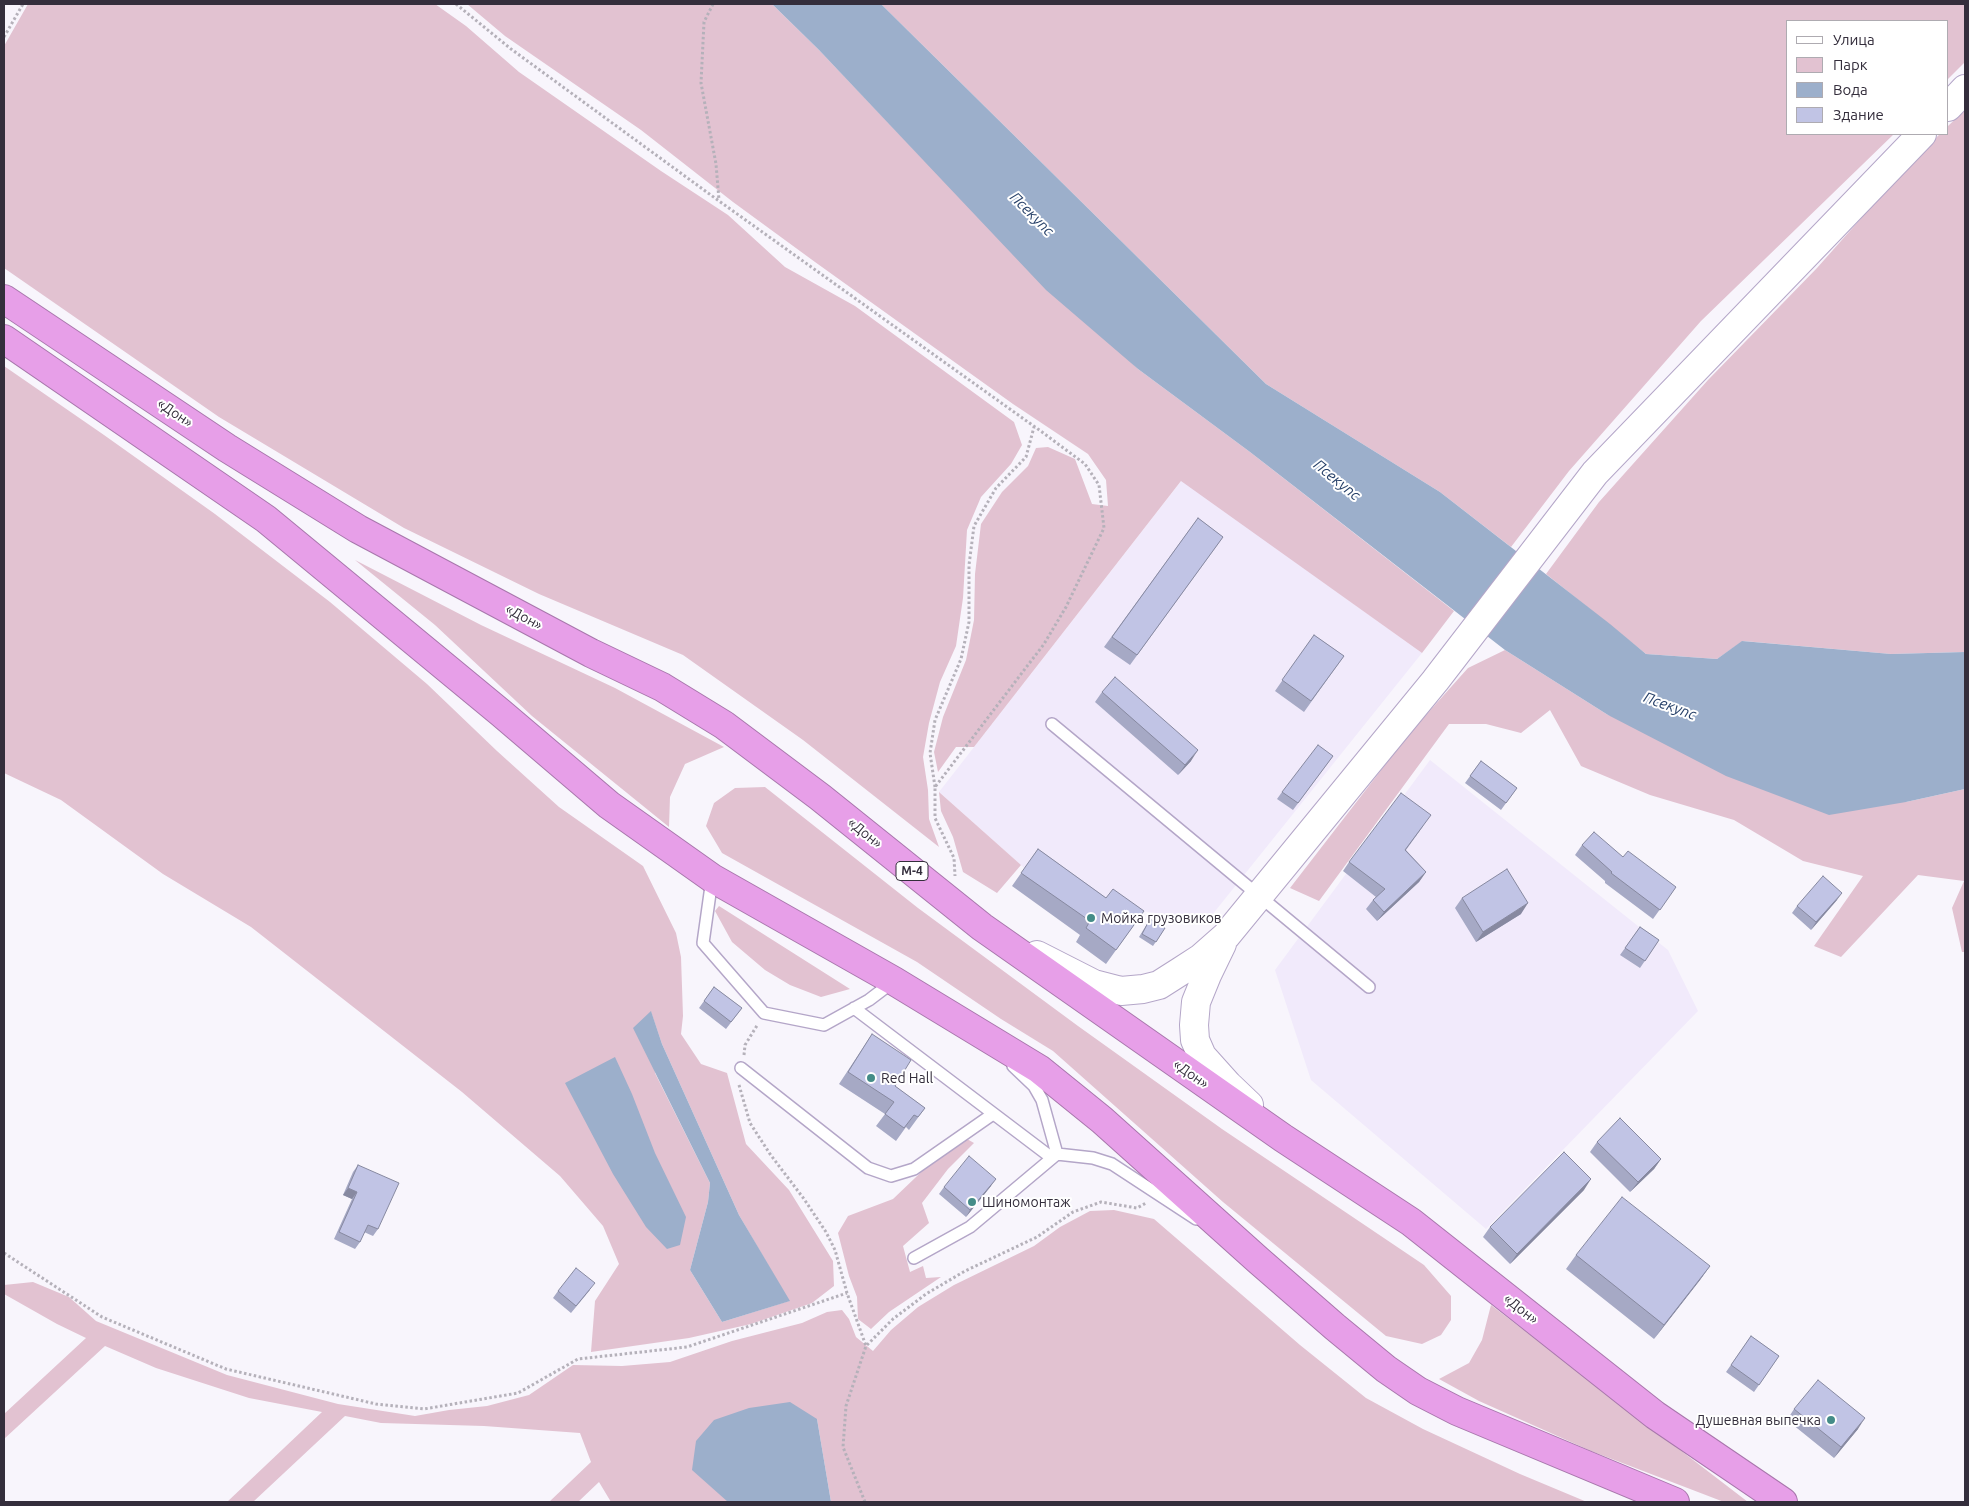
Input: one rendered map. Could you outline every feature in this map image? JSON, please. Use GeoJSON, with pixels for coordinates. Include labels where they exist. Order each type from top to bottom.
{"type":"FeatureCollection","features":[{"type":"Feature","properties":{"kind":"highway","name":"«Дон»"},"geometry":{"type":"LineString","coordinates":[[4,299],[227,448],[358,529],[591,653],[662,687],[724,725],[820,797],[982,927],[1283,1138],[1411,1222],[1655,1415],[1783,1502]]}},
{"type":"Feature","properties":{"kind":"highway"},"geometry":{"type":"LineString","coordinates":[[4,339],[266,519],[501,712],[609,805],[712,878],[894,981],[1039,1069],[1088,1108],[1335,1327],[1418,1391],[1457,1411],[1675,1502]]}},
{"type":"Feature","properties":{"kind":"main road"},"geometry":{"type":"LineString","coordinates":[[1949,106],[1965,89]]}},
{"type":"Feature","properties":{"kind":"main road"},"geometry":{"type":"LineString","coordinates":[[1226,936],[1435,681],[1594,473],[1921,135]]}},
{"type":"Feature","properties":{"kind":"main road","name":"М-4"},"geometry":{"type":"LineString","coordinates":[[982,927],[1094,984],[1121,991],[1159,985],[1201,958],[1226,936]]}},
{"type":"Feature","properties":{"kind":"main road","name":"М-4"},"geometry":{"type":"LineString","coordinates":[[1226,936],[1207,974],[1196,1002],[1195,1040],[1202,1056],[1228,1085],[1283,1138]]}},
{"type":"Feature","properties":{"kind":"lane"},"geometry":{"type":"LineString","coordinates":[[1052,724],[1369,987]]}},
{"type":"Feature","properties":{"kind":"lane"},"geometry":{"type":"LineString","coordinates":[[712,878],[703,943],[764,1013],[824,1025],[869,1000],[894,981]]}},
{"type":"Feature","properties":{"kind":"lane"},"geometry":{"type":"LineString","coordinates":[[854,1008],[993,1114],[1054,1156],[1093,1158],[1112,1164],[1258,1260]]}},
{"type":"Feature","properties":{"kind":"lane"},"geometry":{"type":"LineString","coordinates":[[943,1010],[1019,1070],[1034,1086],[1042,1100],[1054,1156]]}},
{"type":"Feature","properties":{"kind":"lane"},"geometry":{"type":"LineString","coordinates":[[741,1068],[868,1168],[891,1176],[914,1169],[993,1114]]}},
{"type":"Feature","properties":{"kind":"lane"},"geometry":{"type":"LineString","coordinates":[[914,1258],[970,1227],[1054,1156]]}},
{"type":"Feature","properties":{"kind":"path"},"geometry":{"type":"LineString","coordinates":[[4,37],[22,4]]}},
{"type":"Feature","properties":{"kind":"path"},"geometry":{"type":"LineString","coordinates":[[456,4],[511,49],[1085,464],[1099,485],[1104,528],[1066,607],[1044,644],[935,787]]}},
{"type":"Feature","properties":{"kind":"path"},"geometry":{"type":"LineString","coordinates":[[713,4],[704,22],[701,83],[716,164],[719,201]]}},
{"type":"Feature","properties":{"kind":"path"},"geometry":{"type":"LineString","coordinates":[[958,907],[954,858],[936,818],[935,787],[930,753],[931,745],[935,720],[961,659],[969,622],[970,565],[974,526],[996,488],[1026,457],[1034,427]]}},
{"type":"Feature","properties":{"kind":"path"},"geometry":{"type":"LineString","coordinates":[[764,1013],[746,1046],[738,1082],[750,1123],[826,1232],[835,1250],[847,1293],[866,1346]]}},
{"type":"Feature","properties":{"kind":"path"},"geometry":{"type":"LineString","coordinates":[[864,1502],[843,1447],[846,1406],[866,1346],[893,1319],[926,1294],[965,1271],[1037,1237],[1073,1212],[1101,1202],[1137,1208],[1160,1196]]}},
{"type":"Feature","properties":{"kind":"path"},"geometry":{"type":"LineString","coordinates":[[4,1253],[102,1317],[226,1368],[376,1404],[424,1409],[518,1393],[578,1359],[687,1347],[847,1293]]}},
{"type":"Feature","properties":{"kind":"shaded area"},"geometry":{"type":"Polygon","coordinates":[[[1182,480],[1422,653],[1208,920],[1060,900],[939,792],[1182,480]]]}},
{"type":"Feature","properties":{"kind":"shaded area"},"geometry":{"type":"Polygon","coordinates":[[[1430,760],[1668,950],[1698,1011],[1486,1229],[1311,1080],[1275,970],[1430,760]]]}},
{"type":"Feature","properties":{"kind":"green space"},"geometry":{"type":"Polygon","coordinates":[[[28,4],[435,4],[466,26],[519,72],[661,171],[728,215],[785,267],[855,306],[1014,422],[1022,445],[1011,464],[981,497],[967,530],[963,598],[956,646],[940,682],[929,723],[923,757],[928,790],[929,819],[939,847],[803,740],[683,655],[539,594],[404,528],[219,417],[4,268],[4,46],[28,4]]]}},
{"type":"Feature","properties":{"kind":"green space"},"geometry":{"type":"Polygon","coordinates":[[[467,4],[772,4],[819,50],[921,157],[1138,369],[1250,452],[1454,611],[1422,653],[1181,481],[974,747],[956,747],[938,772],[934,752],[943,717],[966,660],[974,620],[975,574],[981,524],[1002,492],[1028,466],[1036,448],[1048,447],[1075,459],[1092,504],[1108,506],[1106,480],[1088,454],[1013,404],[815,262],[733,202],[641,130],[505,36],[467,4]]]}},
{"type":"Feature","properties":{"kind":"green space"},"geometry":{"type":"Polygon","coordinates":[[[881,4],[1965,4],[1965,62],[1949,78],[1949,20],[1786,20],[1786,135],[1893,135],[1701,321],[1569,471],[1511,547],[1440,492],[1266,384],[881,4]]]}},
{"type":"Feature","properties":{"kind":"green space"},"geometry":{"type":"Polygon","coordinates":[[[1965,110],[1965,652],[1891,654],[1743,641],[1717,659],[1646,654],[1546,574],[1599,502],[1708,380],[1817,268],[1912,161],[1939,135],[1949,135],[1949,125],[1965,110]]]}},
{"type":"Feature","properties":{"kind":"green space"},"geometry":{"type":"Polygon","coordinates":[[[4,366],[215,514],[330,602],[427,684],[559,807],[643,866],[676,933],[681,957],[683,1016],[681,1034],[701,1064],[727,1073],[746,1144],[789,1190],[833,1261],[834,1286],[812,1303],[751,1324],[689,1338],[591,1352],[595,1301],[619,1264],[603,1226],[560,1176],[462,1092],[251,927],[163,874],[61,800],[4,773],[4,366]],[[651,1012],[655,1073],[710,1183],[708,1202],[690,1270],[722,1322],[789,1301],[739,1215],[662,1044],[651,1012]]]}},
{"type":"Feature","properties":{"kind":"green space"},"geometry":{"type":"Polygon","coordinates":[[[355,560],[481,625],[615,688],[724,747],[685,764],[670,797],[669,827],[532,716],[435,625],[355,560]]]}},
{"type":"Feature","properties":{"kind":"green space"},"geometry":{"type":"Polygon","coordinates":[[[1505,650],[1608,715],[1906,802],[1965,789],[1965,952],[1962,952],[1952,908],[1964,881],[1918,875],[1841,957],[1814,946],[1863,876],[1803,861],[1734,820],[1650,795],[1581,766],[1550,710],[1521,733],[1486,724],[1449,724],[1319,901],[1290,888],[1409,734],[1468,668],[1505,650]]]}},
{"type":"Feature","properties":{"kind":"green space"},"geometry":{"type":"Polygon","coordinates":[[[765,787],[918,908],[1078,1026],[1222,1129],[1424,1265],[1451,1296],[1451,1320],[1441,1335],[1422,1344],[1386,1336],[1223,1202],[1053,1051],[1001,1019],[917,962],[722,853],[706,826],[714,803],[735,788],[765,787]]]}},
{"type":"Feature","properties":{"kind":"green space"},"geometry":{"type":"Polygon","coordinates":[[[939,792],[1021,865],[997,893],[963,872],[953,837],[941,811],[939,792]]]}},
{"type":"Feature","properties":{"kind":"green space"},"geometry":{"type":"Polygon","coordinates":[[[719,906],[850,989],[821,997],[790,985],[765,970],[732,942],[715,911],[719,906]]]}},
{"type":"Feature","properties":{"kind":"green space"},"geometry":{"type":"Polygon","coordinates":[[[960,1135],[974,1143],[948,1169],[922,1203],[929,1223],[903,1246],[910,1272],[923,1266],[926,1278],[941,1277],[889,1312],[871,1329],[858,1319],[857,1297],[849,1276],[838,1233],[848,1216],[893,1199],[960,1135]]]}},
{"type":"Feature","properties":{"kind":"green space"},"geometry":{"type":"Polygon","coordinates":[[[1114,1210],[1154,1219],[1300,1345],[1366,1398],[1423,1429],[1520,1474],[1587,1502],[831,1502],[817,1419],[728,1502],[611,1502],[599,1482],[578,1502],[549,1502],[591,1462],[580,1433],[484,1426],[381,1423],[345,1416],[253,1502],[227,1502],[322,1412],[249,1398],[156,1368],[105,1346],[4,1439],[4,1414],[86,1338],[4,1294],[4,1285],[33,1282],[69,1297],[96,1321],[227,1375],[338,1404],[415,1416],[487,1406],[529,1395],[573,1365],[622,1366],[670,1362],[732,1341],[802,1323],[827,1312],[842,1310],[849,1319],[856,1337],[873,1351],[891,1330],[918,1307],[954,1285],[1034,1246],[1060,1227],[1090,1211],[1114,1210]]]}},
{"type":"Feature","properties":{"kind":"green space"},"geometry":{"type":"Polygon","coordinates":[[[1491,1305],[1748,1502],[1724,1502],[1591,1451],[1479,1401],[1439,1379],[1469,1363],[1482,1340],[1491,1305]]]}},
{"type":"Feature","properties":{"kind":"water","name":"Псекупс"},"geometry":{"type":"Polygon","coordinates":[[[772,4],[881,4],[1266,384],[1440,492],[1646,654],[1717,659],[1742,641],[1891,654],[1965,652],[1965,789],[1906,802],[1829,815],[1726,776],[1608,715],[1505,650],[1250,452],[1138,369],[1046,290],[819,50],[772,4]]]}},
{"type":"Feature","properties":{"kind":"water"},"geometry":{"type":"Polygon","coordinates":[[[651,1011],[662,1044],[739,1215],[790,1301],[722,1322],[690,1270],[708,1202],[710,1183],[633,1028],[651,1011]]]}},
{"type":"Feature","properties":{"kind":"water"},"geometry":{"type":"Polygon","coordinates":[[[615,1057],[655,1153],[686,1217],[680,1245],[667,1249],[646,1227],[613,1174],[565,1083],[615,1057]]]}},
{"type":"Feature","properties":{"kind":"water"},"geometry":{"type":"Polygon","coordinates":[[[790,1402],[817,1419],[831,1502],[728,1502],[692,1470],[696,1441],[714,1420],[749,1408],[790,1402]]]}},
{"type":"Feature","properties":{"kind":"building"},"geometry":{"type":"Polygon","coordinates":[[[1198,518],[1223,537],[1137,655],[1112,637],[1198,518]]]}},
{"type":"Feature","properties":{"kind":"building"},"geometry":{"type":"Polygon","coordinates":[[[1314,635],[1344,656],[1311,701],[1282,680],[1314,635]]]}},
{"type":"Feature","properties":{"kind":"building"},"geometry":{"type":"Polygon","coordinates":[[[1115,677],[1198,750],[1185,765],[1102,692],[1115,677]]]}},
{"type":"Feature","properties":{"kind":"building"},"geometry":{"type":"Polygon","coordinates":[[[1318,745],[1333,756],[1298,803],[1282,792],[1318,745]]]}},
{"type":"Feature","properties":{"kind":"building"},"geometry":{"type":"Polygon","coordinates":[[[1481,761],[1517,788],[1506,803],[1470,776],[1481,761]]]}},
{"type":"Feature","properties":{"kind":"building"},"geometry":{"type":"Polygon","coordinates":[[[1401,793],[1431,815],[1405,850],[1426,872],[1384,912],[1373,900],[1385,889],[1349,862],[1401,793]]]}},
{"type":"Feature","properties":{"kind":"building"},"geometry":{"type":"Polygon","coordinates":[[[1594,832],[1623,857],[1628,851],[1676,887],[1660,910],[1611,873],[1582,845],[1594,832]]]}},
{"type":"Feature","properties":{"kind":"building"},"geometry":{"type":"Polygon","coordinates":[[[1038,849],[1106,898],[1113,889],[1144,911],[1116,950],[1086,928],[1090,921],[1021,873],[1038,849]]]}},
{"type":"Feature","properties":{"kind":"building"},"geometry":{"type":"Polygon","coordinates":[[[1507,869],[1528,903],[1483,932],[1462,898],[1507,869]]]}},
{"type":"Feature","properties":{"kind":"building"},"geometry":{"type":"Polygon","coordinates":[[[1823,876],[1842,893],[1816,922],[1797,906],[1823,876]]]}},
{"type":"Feature","properties":{"kind":"building"},"geometry":{"type":"Polygon","coordinates":[[[1150,919],[1165,928],[1156,942],[1142,934],[1150,919]]]}},
{"type":"Feature","properties":{"kind":"building"},"geometry":{"type":"Polygon","coordinates":[[[1640,927],[1659,940],[1645,961],[1625,948],[1640,927]]]}},
{"type":"Feature","properties":{"kind":"building"},"geometry":{"type":"Polygon","coordinates":[[[714,987],[742,1008],[731,1022],[704,1001],[714,987]]]}},
{"type":"Feature","properties":{"kind":"building"},"geometry":{"type":"Polygon","coordinates":[[[872,1034],[911,1060],[895,1086],[925,1108],[918,1117],[914,1115],[904,1128],[885,1114],[894,1102],[848,1072],[872,1034]]]}},
{"type":"Feature","properties":{"kind":"building"},"geometry":{"type":"Polygon","coordinates":[[[1620,1118],[1661,1159],[1638,1182],[1597,1142],[1620,1118]]]}},
{"type":"Feature","properties":{"kind":"building"},"geometry":{"type":"Polygon","coordinates":[[[1564,1152],[1591,1179],[1517,1254],[1490,1227],[1564,1152]]]}},
{"type":"Feature","properties":{"kind":"building"},"geometry":{"type":"Polygon","coordinates":[[[969,1156],[996,1179],[970,1210],[944,1187],[969,1156]]]}},
{"type":"Feature","properties":{"kind":"building"},"geometry":{"type":"Polygon","coordinates":[[[358,1165],[399,1183],[378,1229],[368,1225],[360,1242],[339,1232],[357,1192],[348,1188],[358,1165]]]}},
{"type":"Feature","properties":{"kind":"building"},"geometry":{"type":"Polygon","coordinates":[[[1622,1197],[1710,1266],[1664,1325],[1576,1255],[1622,1197]]]}},
{"type":"Feature","properties":{"kind":"building"},"geometry":{"type":"Polygon","coordinates":[[[576,1268],[595,1283],[576,1306],[558,1291],[576,1268]]]}},
{"type":"Feature","properties":{"kind":"building"},"geometry":{"type":"Polygon","coordinates":[[[1751,1336],[1779,1356],[1759,1385],[1731,1365],[1751,1336]]]}},
{"type":"Feature","properties":{"kind":"building"},"geometry":{"type":"Polygon","coordinates":[[[1818,1380],[1865,1418],[1841,1447],[1794,1409],[1818,1380]]]}},
{"type":"Feature","properties":{"kind":"place","name":"Мойка грузовиков"},"geometry":{"type":"Point","coordinates":[1091,918]}},
{"type":"Feature","properties":{"kind":"place","name":"Red Hall"},"geometry":{"type":"Point","coordinates":[871,1078]}},
{"type":"Feature","properties":{"kind":"place","name":"Шиномонтаж"},"geometry":{"type":"Point","coordinates":[972,1202]}},
{"type":"Feature","properties":{"kind":"place","name":"Душевная выпечка"},"geometry":{"type":"Point","coordinates":[1831,1420]}}]}
